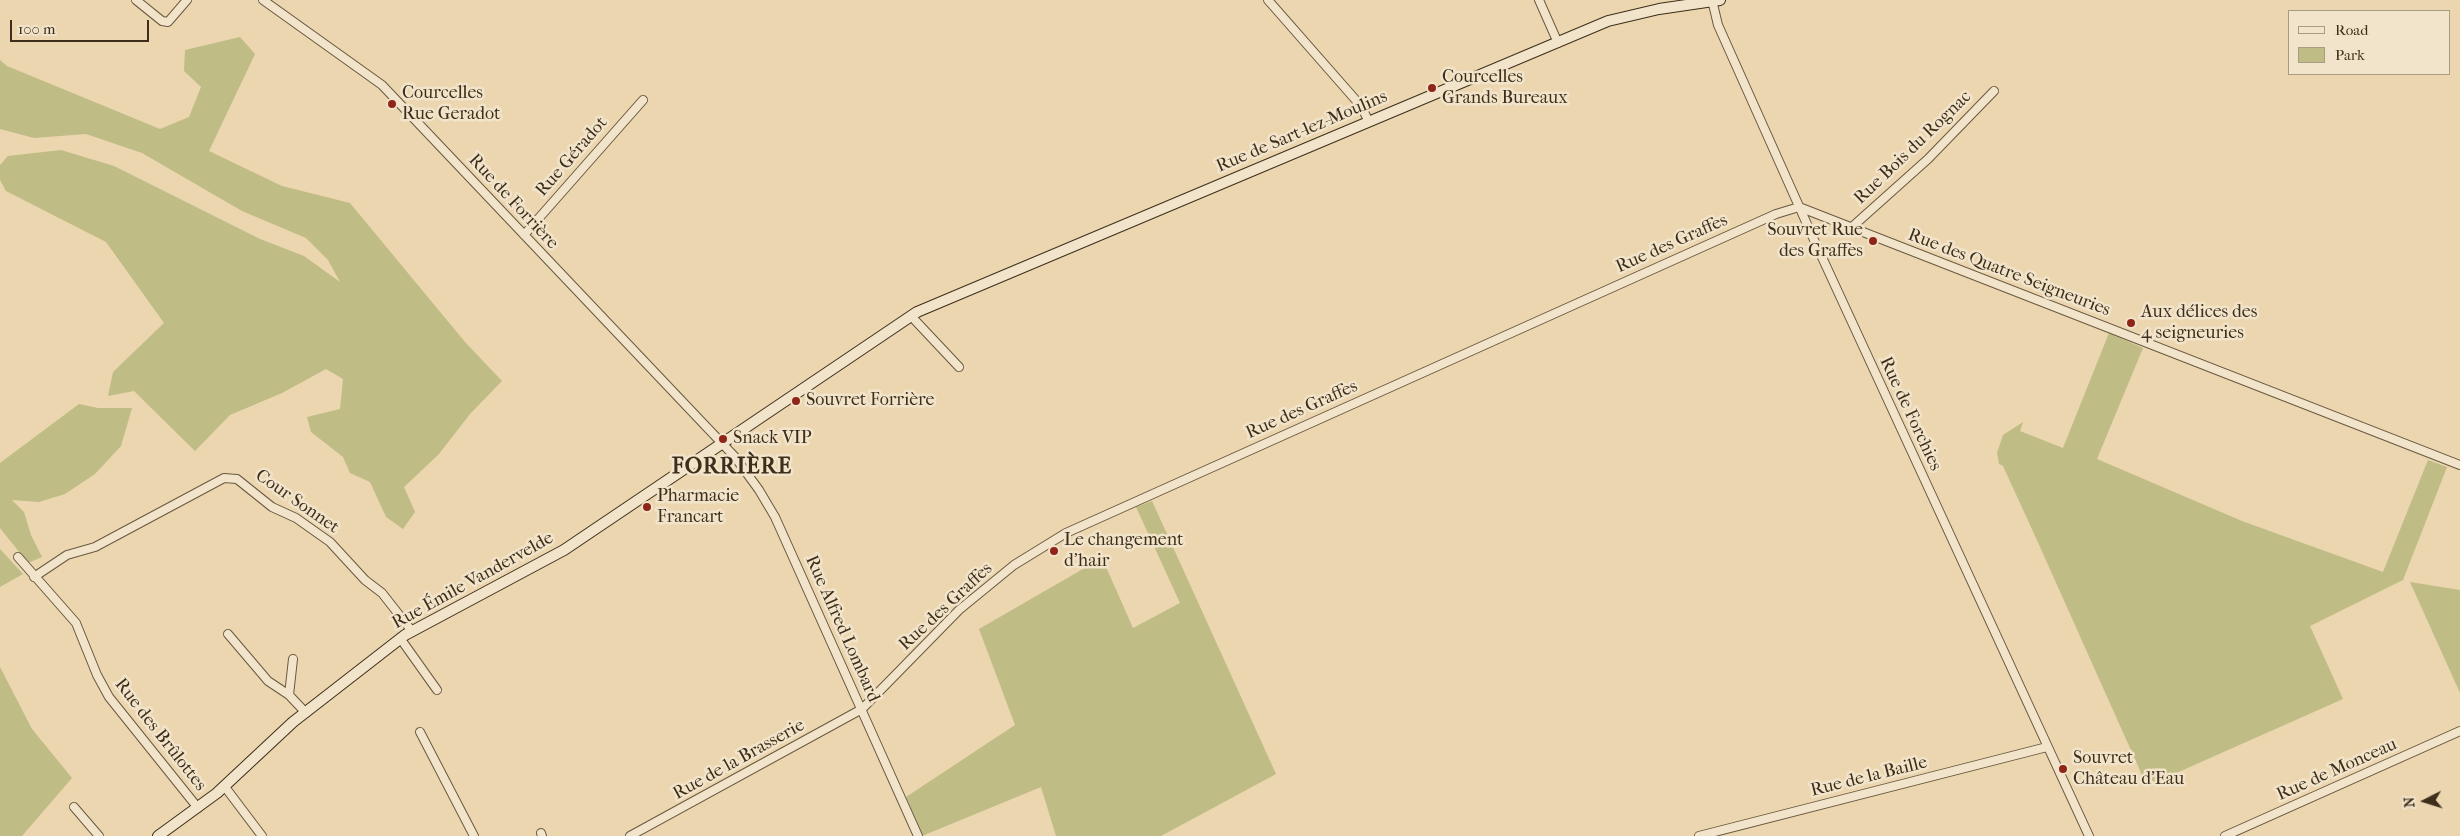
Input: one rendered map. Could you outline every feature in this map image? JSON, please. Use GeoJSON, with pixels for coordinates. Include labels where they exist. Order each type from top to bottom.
{"type":"FeatureCollection","features":[{"type":"Feature","properties":{"kind":"main road","name":"Rue de Sart-lez-Moulins"},"geometry":{"type":"LineString","coordinates":[[723,444],[911,316],[958,294],[1618,18],[1714,0]]}},
{"type":"Feature","properties":{"kind":"main road","name":"Rue Émile Vandervelde"},"geometry":{"type":"LineString","coordinates":[[158,836],[225,787],[279,735],[411,630],[564,550],[723,444]]}},
{"type":"Feature","properties":{"kind":"street"},"geometry":{"type":"LineString","coordinates":[[136,0],[162,21],[168,22],[187,0]]}},
{"type":"Feature","properties":{"kind":"street","name":"Rue de Forrière"},"geometry":{"type":"LineString","coordinates":[[263,0],[382,85],[723,444]]}},
{"type":"Feature","properties":{"kind":"street"},"geometry":{"type":"LineString","coordinates":[[1268,0],[1360,106],[1369,122]]}},
{"type":"Feature","properties":{"kind":"street"},"geometry":{"type":"LineString","coordinates":[[1539,0],[1558,43]]}},
{"type":"Feature","properties":{"kind":"street","name":"Rue de Forchies"},"geometry":{"type":"LineString","coordinates":[[1714,0],[1718,25],[1799,207],[2088,836]]}},
{"type":"Feature","properties":{"kind":"street","name":"Rue Bois du Rognac"},"geometry":{"type":"LineString","coordinates":[[1852,227],[1928,159],[1994,91]]}},
{"type":"Feature","properties":{"kind":"street","name":"Rue Géradot"},"geometry":{"type":"LineString","coordinates":[[524,235],[643,100]]}},
{"type":"Feature","properties":{"kind":"street","name":"Rue des Quatre Seigneuries"},"geometry":{"type":"LineString","coordinates":[[1799,207],[2460,465]]}},
{"type":"Feature","properties":{"kind":"street","name":"Rue des Graffes"},"geometry":{"type":"LineString","coordinates":[[862,710],[959,610],[1014,565],[1066,533],[1776,214],[1799,207]]}},
{"type":"Feature","properties":{"kind":"street"},"geometry":{"type":"LineString","coordinates":[[911,316],[959,367]]}},
{"type":"Feature","properties":{"kind":"street","name":"Rue Alfred Lombard"},"geometry":{"type":"LineString","coordinates":[[723,444],[759,490],[775,517],[918,836]]}},
{"type":"Feature","properties":{"kind":"street","name":"Cour Sonnet"},"geometry":{"type":"LineString","coordinates":[[34,576],[67,555],[95,547],[224,478],[237,479],[272,507],[296,518],[330,542],[365,580],[382,593],[411,630]]}},
{"type":"Feature","properties":{"kind":"street","name":"Rue des Brûlottes"},"geometry":{"type":"LineString","coordinates":[[18,557],[76,623],[97,675],[109,697],[198,808]]}},
{"type":"Feature","properties":{"kind":"street"},"geometry":{"type":"LineString","coordinates":[[228,634],[268,681],[289,695],[306,713]]}},
{"type":"Feature","properties":{"kind":"street"},"geometry":{"type":"LineString","coordinates":[[400,638],[437,690]]}},
{"type":"Feature","properties":{"kind":"street"},"geometry":{"type":"LineString","coordinates":[[289,695],[292,659]]}},
{"type":"Feature","properties":{"kind":"street","name":"Rue de la Brasserie"},"geometry":{"type":"LineString","coordinates":[[630,836],[862,710]]}},
{"type":"Feature","properties":{"kind":"street","name":"Rue de Monceau"},"geometry":{"type":"LineString","coordinates":[[2225,836],[2460,731]]}},
{"type":"Feature","properties":{"kind":"street"},"geometry":{"type":"LineString","coordinates":[[420,732],[474,836]]}},
{"type":"Feature","properties":{"kind":"street","name":"Rue de la Baille"},"geometry":{"type":"LineString","coordinates":[[1699,836],[2047,747]]}},
{"type":"Feature","properties":{"kind":"street"},"geometry":{"type":"LineString","coordinates":[[225,787],[262,836]]}},
{"type":"Feature","properties":{"kind":"street"},"geometry":{"type":"LineString","coordinates":[[74,807],[99,836]]}},
{"type":"Feature","properties":{"kind":"green space"},"geometry":{"type":"Polygon","coordinates":[[[240,37],[255,54],[209,151],[282,186],[350,203],[465,342],[502,381],[470,414],[439,454],[404,487],[415,512],[403,529],[386,517],[370,482],[350,473],[343,457],[311,432],[307,417],[340,409],[343,379],[326,369],[282,393],[230,415],[195,451],[134,391],[108,396],[113,372],[164,323],[106,242],[6,191],[0,180],[0,165],[8,156],[61,150],[114,166],[260,239],[304,256],[340,282],[328,260],[306,238],[242,211],[142,153],[86,134],[34,138],[0,129],[0,60],[7,66],[160,129],[189,117],[201,87],[184,71],[185,50],[240,37]]]}},
{"type":"Feature","properties":{"kind":"green space"},"geometry":{"type":"Polygon","coordinates":[[[2109,333],[2143,348],[2097,459],[2242,521],[2383,572],[2428,460],[2447,467],[2403,580],[2310,626],[2343,699],[2147,786],[2003,466],[1999,464],[1997,453],[2003,435],[2023,422],[2020,431],[2063,448],[2109,333]]]}},
{"type":"Feature","properties":{"kind":"green space"},"geometry":{"type":"Polygon","coordinates":[[[79,404],[98,408],[132,408],[121,446],[95,474],[65,494],[39,502],[12,500],[24,512],[31,535],[42,557],[28,563],[0,528],[0,463],[79,404]]]}},
{"type":"Feature","properties":{"kind":"green space"},"geometry":{"type":"Polygon","coordinates":[[[1152,501],[1276,774],[1161,836],[1056,836],[1041,787],[922,836],[906,797],[1015,725],[979,629],[1102,558],[1133,628],[1180,603],[1136,507],[1152,501]]]}},
{"type":"Feature","properties":{"kind":"green space"},"geometry":{"type":"Polygon","coordinates":[[[0,549],[23,574],[0,587],[0,549]]]}},
{"type":"Feature","properties":{"kind":"green space"},"geometry":{"type":"Polygon","coordinates":[[[2410,582],[2460,590],[2460,693],[2410,582]]]}},
{"type":"Feature","properties":{"kind":"green space"},"geometry":{"type":"Polygon","coordinates":[[[0,667],[32,729],[72,778],[22,836],[0,836],[0,667]]]}},
{"type":"Feature","properties":{"kind":"place","name":"Courcelles Grands Bureaux"},"geometry":{"type":"Point","coordinates":[1432,88]}},
{"type":"Feature","properties":{"kind":"place","name":"Courcelles Rue Geradot"},"geometry":{"type":"Point","coordinates":[392,104]}},
{"type":"Feature","properties":{"kind":"place","name":"Souvret Rue des Graffes"},"geometry":{"type":"Point","coordinates":[1873,241]}},
{"type":"Feature","properties":{"kind":"place","name":"Aux délices des 4 seigneuries"},"geometry":{"type":"Point","coordinates":[2131,323]}},
{"type":"Feature","properties":{"kind":"place","name":"Souvret Forrière"},"geometry":{"type":"Point","coordinates":[796,401]}},
{"type":"Feature","properties":{"kind":"place","name":"Snack VIP"},"geometry":{"type":"Point","coordinates":[723,439]}},
{"type":"Feature","properties":{"kind":"place","name":"Pharmacie Francart"},"geometry":{"type":"Point","coordinates":[647,507]}},
{"type":"Feature","properties":{"kind":"place","name":"Le changement d'hair"},"geometry":{"type":"Point","coordinates":[1054,551]}},
{"type":"Feature","properties":{"kind":"place","name":"Souvret Château d'Eau"},"geometry":{"type":"Point","coordinates":[2063,769]}},
{"type":"Feature","properties":{"kind":"district","name":"FORRIÈRE"},"geometry":{"type":"Point","coordinates":[732,468]}}]}
